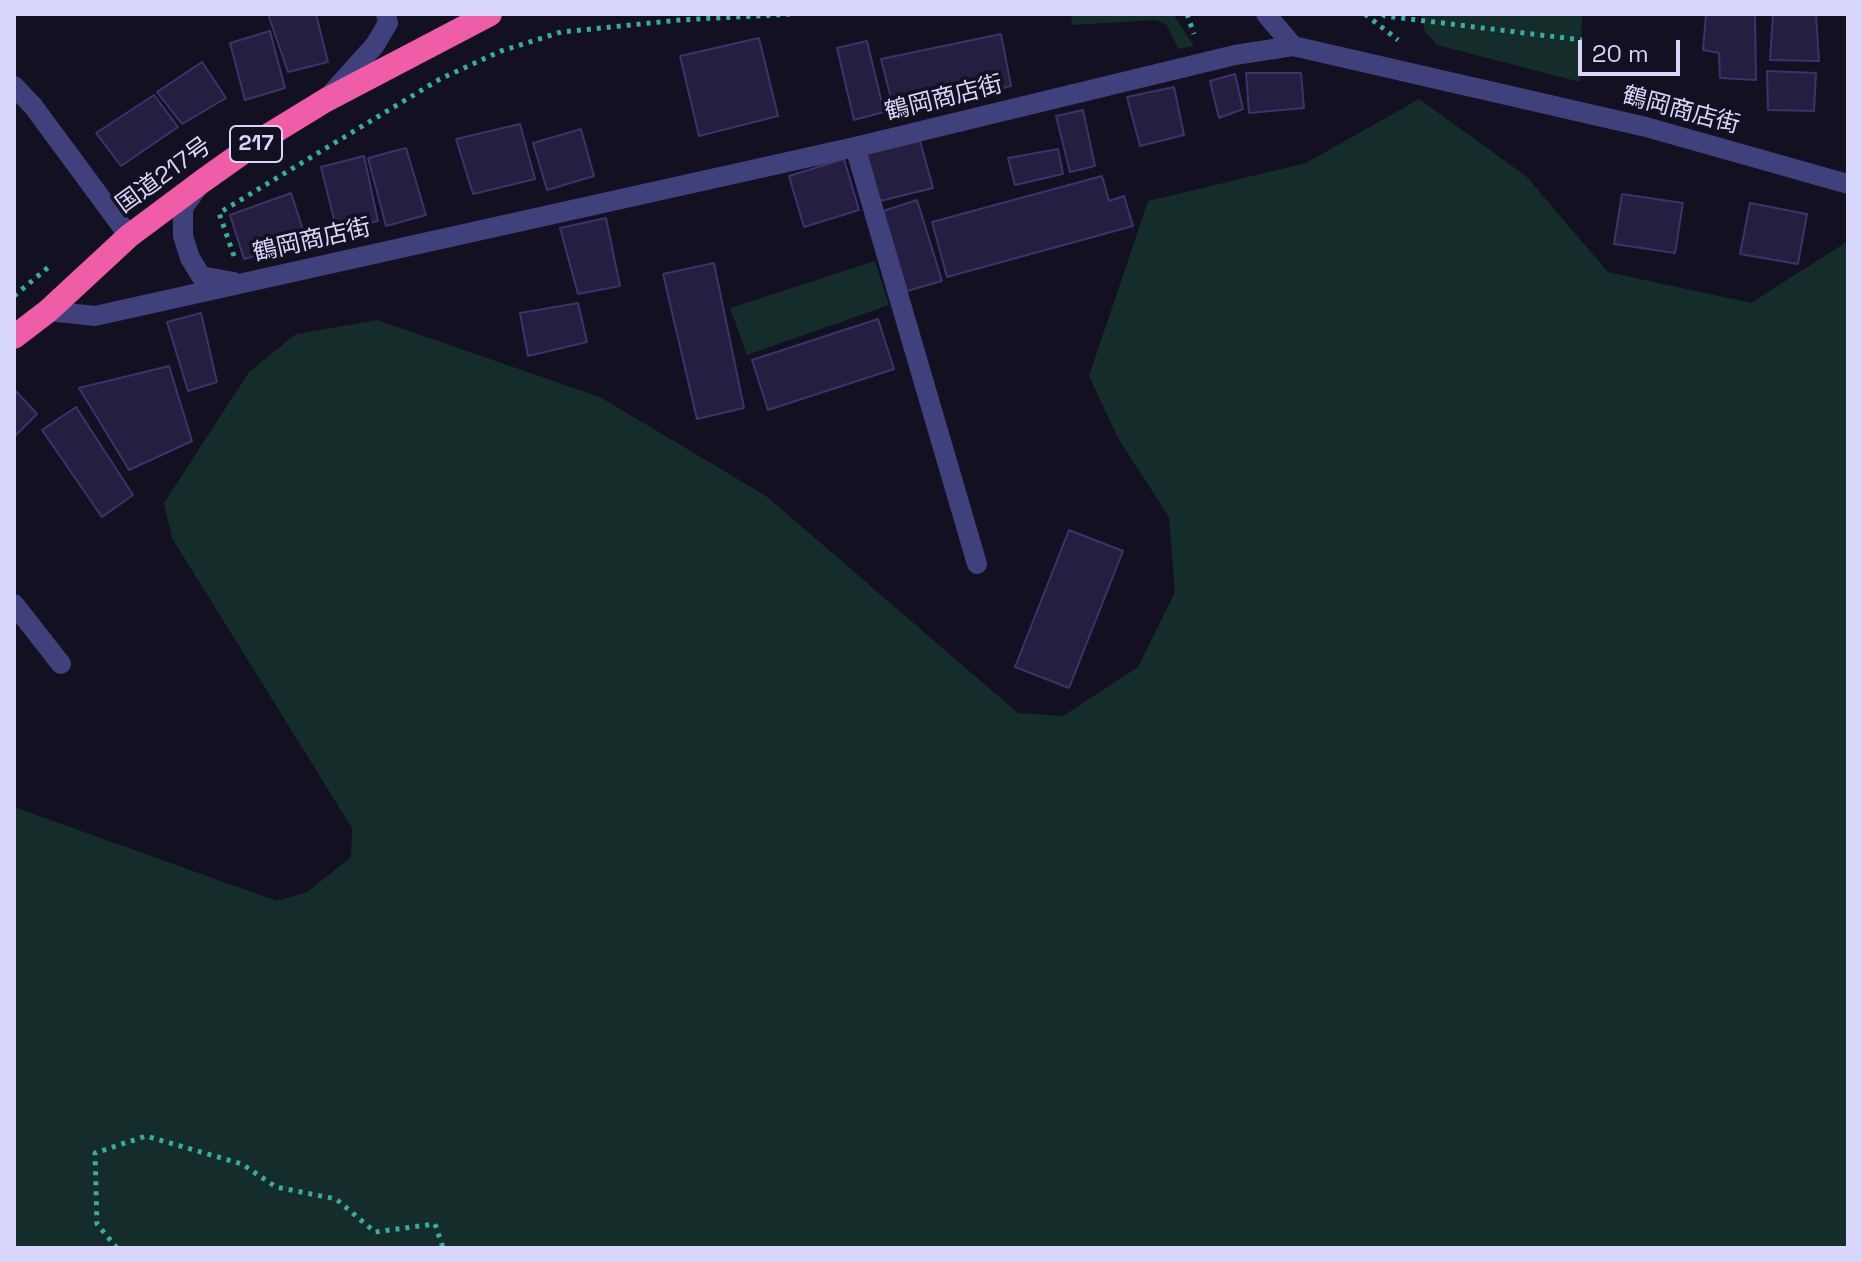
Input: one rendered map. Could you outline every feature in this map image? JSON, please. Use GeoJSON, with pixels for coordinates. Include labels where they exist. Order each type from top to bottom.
{"type":"FeatureCollection","features":[{"type":"Feature","properties":{"kind":"highway","name":"国道217号"},"geometry":{"type":"LineString","coordinates":[[14,337],[48,311],[129,236],[259,141],[326,100],[490,14]]}},
{"type":"Feature","properties":{"kind":"street"},"geometry":{"type":"LineString","coordinates":[[326,100],[375,45],[388,23],[386,14]]}},
{"type":"Feature","properties":{"kind":"street"},"geometry":{"type":"LineString","coordinates":[[1266,14],[1293,46]]}},
{"type":"Feature","properties":{"kind":"street","name":"鶴岡商店街"},"geometry":{"type":"LineString","coordinates":[[48,311],[95,316],[240,276],[855,147],[1235,55],[1293,46],[1646,127],[1848,184]]}},
{"type":"Feature","properties":{"kind":"street"},"geometry":{"type":"LineString","coordinates":[[14,86],[33,106],[129,236]]}},
{"type":"Feature","properties":{"kind":"street"},"geometry":{"type":"LineString","coordinates":[[855,147],[977,564]]}},
{"type":"Feature","properties":{"kind":"street"},"geometry":{"type":"LineString","coordinates":[[204,180],[183,208],[183,236],[190,258],[201,276],[240,276]]}},
{"type":"Feature","properties":{"kind":"street"},"geometry":{"type":"LineString","coordinates":[[14,604],[61,664]]}},
{"type":"Feature","properties":{"kind":"path"},"geometry":{"type":"LineString","coordinates":[[240,276],[219,213],[440,79],[501,51],[561,32],[680,20],[792,14]]}},
{"type":"Feature","properties":{"kind":"path"},"geometry":{"type":"LineString","coordinates":[[1187,14],[1194,34]]}},
{"type":"Feature","properties":{"kind":"path"},"geometry":{"type":"LineString","coordinates":[[1382,14],[1582,40]]}},
{"type":"Feature","properties":{"kind":"path"},"geometry":{"type":"LineString","coordinates":[[117,1248],[97,1224],[95,1153],[146,1136],[242,1164],[276,1187],[336,1199],[375,1232],[435,1224],[443,1248]]}},
{"type":"Feature","properties":{"kind":"green space"},"geometry":{"type":"Polygon","coordinates":[[[1071,14],[1173,14],[1194,46],[1178,49],[1167,25],[1156,20],[1072,25],[1071,14]]]}},
{"type":"Feature","properties":{"kind":"green space"},"geometry":{"type":"Polygon","coordinates":[[[1421,14],[1582,14],[1580,82],[1437,45],[1425,32],[1421,14]]]}},
{"type":"Feature","properties":{"kind":"green space"},"geometry":{"type":"Polygon","coordinates":[[[1419,99],[1526,176],[1608,272],[1751,303],[1848,241],[1848,1248],[14,1248],[14,807],[277,901],[307,892],[351,857],[352,828],[172,538],[164,503],[249,372],[296,334],[377,320],[600,397],[766,496],[1018,713],[1063,716],[1138,667],[1175,592],[1169,517],[1118,438],[1089,376],[1148,201],[1306,163],[1419,99]]]}},
{"type":"Feature","properties":{"kind":"green space"},"geometry":{"type":"Polygon","coordinates":[[[875,261],[889,305],[747,355],[730,308],[875,261]]]}},
{"type":"Feature","properties":{"kind":"building"},"geometry":{"type":"Polygon","coordinates":[[[268,14],[316,14],[328,62],[288,72],[268,14]]]}},
{"type":"Feature","properties":{"kind":"building"},"geometry":{"type":"Polygon","coordinates":[[[1706,14],[1755,14],[1756,80],[1720,78],[1719,53],[1703,50],[1706,14]]]}},
{"type":"Feature","properties":{"kind":"building"},"geometry":{"type":"Polygon","coordinates":[[[1773,14],[1816,14],[1819,61],[1770,60],[1773,14]]]}},
{"type":"Feature","properties":{"kind":"building"},"geometry":{"type":"Polygon","coordinates":[[[270,31],[285,88],[245,100],[230,43],[270,31]]]}},
{"type":"Feature","properties":{"kind":"building"},"geometry":{"type":"Polygon","coordinates":[[[1001,34],[1011,86],[895,114],[881,59],[1001,34]]]}},
{"type":"Feature","properties":{"kind":"building"},"geometry":{"type":"Polygon","coordinates":[[[759,38],[778,116],[699,136],[680,56],[759,38]]]}},
{"type":"Feature","properties":{"kind":"building"},"geometry":{"type":"Polygon","coordinates":[[[867,41],[884,112],[854,120],[837,48],[867,41]]]}},
{"type":"Feature","properties":{"kind":"building"},"geometry":{"type":"Polygon","coordinates":[[[202,62],[226,98],[182,124],[157,92],[202,62]]]}},
{"type":"Feature","properties":{"kind":"building"},"geometry":{"type":"Polygon","coordinates":[[[1767,71],[1816,73],[1814,111],[1768,110],[1767,71]]]}},
{"type":"Feature","properties":{"kind":"building"},"geometry":{"type":"Polygon","coordinates":[[[1246,73],[1301,73],[1304,108],[1249,113],[1246,73]]]}},
{"type":"Feature","properties":{"kind":"building"},"geometry":{"type":"Polygon","coordinates":[[[1235,74],[1243,109],[1219,118],[1210,81],[1235,74]]]}},
{"type":"Feature","properties":{"kind":"building"},"geometry":{"type":"Polygon","coordinates":[[[1174,87],[1184,135],[1140,146],[1127,97],[1174,87]]]}},
{"type":"Feature","properties":{"kind":"building"},"geometry":{"type":"Polygon","coordinates":[[[154,95],[178,127],[121,166],[96,133],[154,95]]]}},
{"type":"Feature","properties":{"kind":"building"},"geometry":{"type":"Polygon","coordinates":[[[1083,110],[1095,166],[1070,172],[1056,116],[1083,110]]]}},
{"type":"Feature","properties":{"kind":"building"},"geometry":{"type":"Polygon","coordinates":[[[520,124],[535,179],[473,194],[456,139],[520,124]]]}},
{"type":"Feature","properties":{"kind":"building"},"geometry":{"type":"Polygon","coordinates":[[[581,129],[594,176],[547,190],[533,143],[581,129]]]}},
{"type":"Feature","properties":{"kind":"building"},"geometry":{"type":"Polygon","coordinates":[[[920,141],[933,188],[880,201],[867,154],[920,141]]]}},
{"type":"Feature","properties":{"kind":"building"},"geometry":{"type":"Polygon","coordinates":[[[406,148],[426,215],[386,226],[368,158],[406,148]]]}},
{"type":"Feature","properties":{"kind":"building"},"geometry":{"type":"Polygon","coordinates":[[[1058,149],[1063,174],[1015,185],[1008,158],[1058,149]]]}},
{"type":"Feature","properties":{"kind":"building"},"geometry":{"type":"Polygon","coordinates":[[[364,156],[378,221],[337,231],[321,167],[364,156]]]}},
{"type":"Feature","properties":{"kind":"building"},"geometry":{"type":"Polygon","coordinates":[[[844,159],[859,210],[804,227],[789,176],[844,159]]]}},
{"type":"Feature","properties":{"kind":"building"},"geometry":{"type":"Polygon","coordinates":[[[1102,176],[1109,201],[1124,196],[1133,226],[947,277],[932,222],[1102,176]]]}},
{"type":"Feature","properties":{"kind":"building"},"geometry":{"type":"Polygon","coordinates":[[[291,193],[307,242],[244,259],[230,215],[291,193]]]}},
{"type":"Feature","properties":{"kind":"building"},"geometry":{"type":"Polygon","coordinates":[[[1622,194],[1683,203],[1675,253],[1614,244],[1622,194]]]}},
{"type":"Feature","properties":{"kind":"building"},"geometry":{"type":"Polygon","coordinates":[[[917,200],[942,281],[907,291],[883,211],[917,200]]]}},
{"type":"Feature","properties":{"kind":"building"},"geometry":{"type":"Polygon","coordinates":[[[1750,203],[1807,214],[1798,264],[1740,254],[1750,203]]]}},
{"type":"Feature","properties":{"kind":"building"},"geometry":{"type":"Polygon","coordinates":[[[606,218],[620,286],[578,294],[560,228],[606,218]]]}},
{"type":"Feature","properties":{"kind":"building"},"geometry":{"type":"Polygon","coordinates":[[[714,263],[744,408],[697,419],[663,274],[714,263]]]}},
{"type":"Feature","properties":{"kind":"building"},"geometry":{"type":"Polygon","coordinates":[[[578,303],[587,342],[528,356],[520,313],[578,303]]]}},
{"type":"Feature","properties":{"kind":"building"},"geometry":{"type":"Polygon","coordinates":[[[201,313],[217,382],[188,391],[167,322],[201,313]]]}},
{"type":"Feature","properties":{"kind":"building"},"geometry":{"type":"Polygon","coordinates":[[[878,319],[894,369],[768,410],[752,360],[878,319]]]}},
{"type":"Feature","properties":{"kind":"building"},"geometry":{"type":"Polygon","coordinates":[[[169,366],[192,441],[129,470],[79,388],[169,366]]]}},
{"type":"Feature","properties":{"kind":"building"},"geometry":{"type":"Polygon","coordinates":[[[14,389],[37,414],[14,437],[14,389]]]}},
{"type":"Feature","properties":{"kind":"building"},"geometry":{"type":"Polygon","coordinates":[[[76,407],[133,495],[102,517],[42,430],[76,407]]]}},
{"type":"Feature","properties":{"kind":"building"},"geometry":{"type":"Polygon","coordinates":[[[1069,530],[1123,551],[1069,688],[1015,667],[1069,530]]]}}]}
